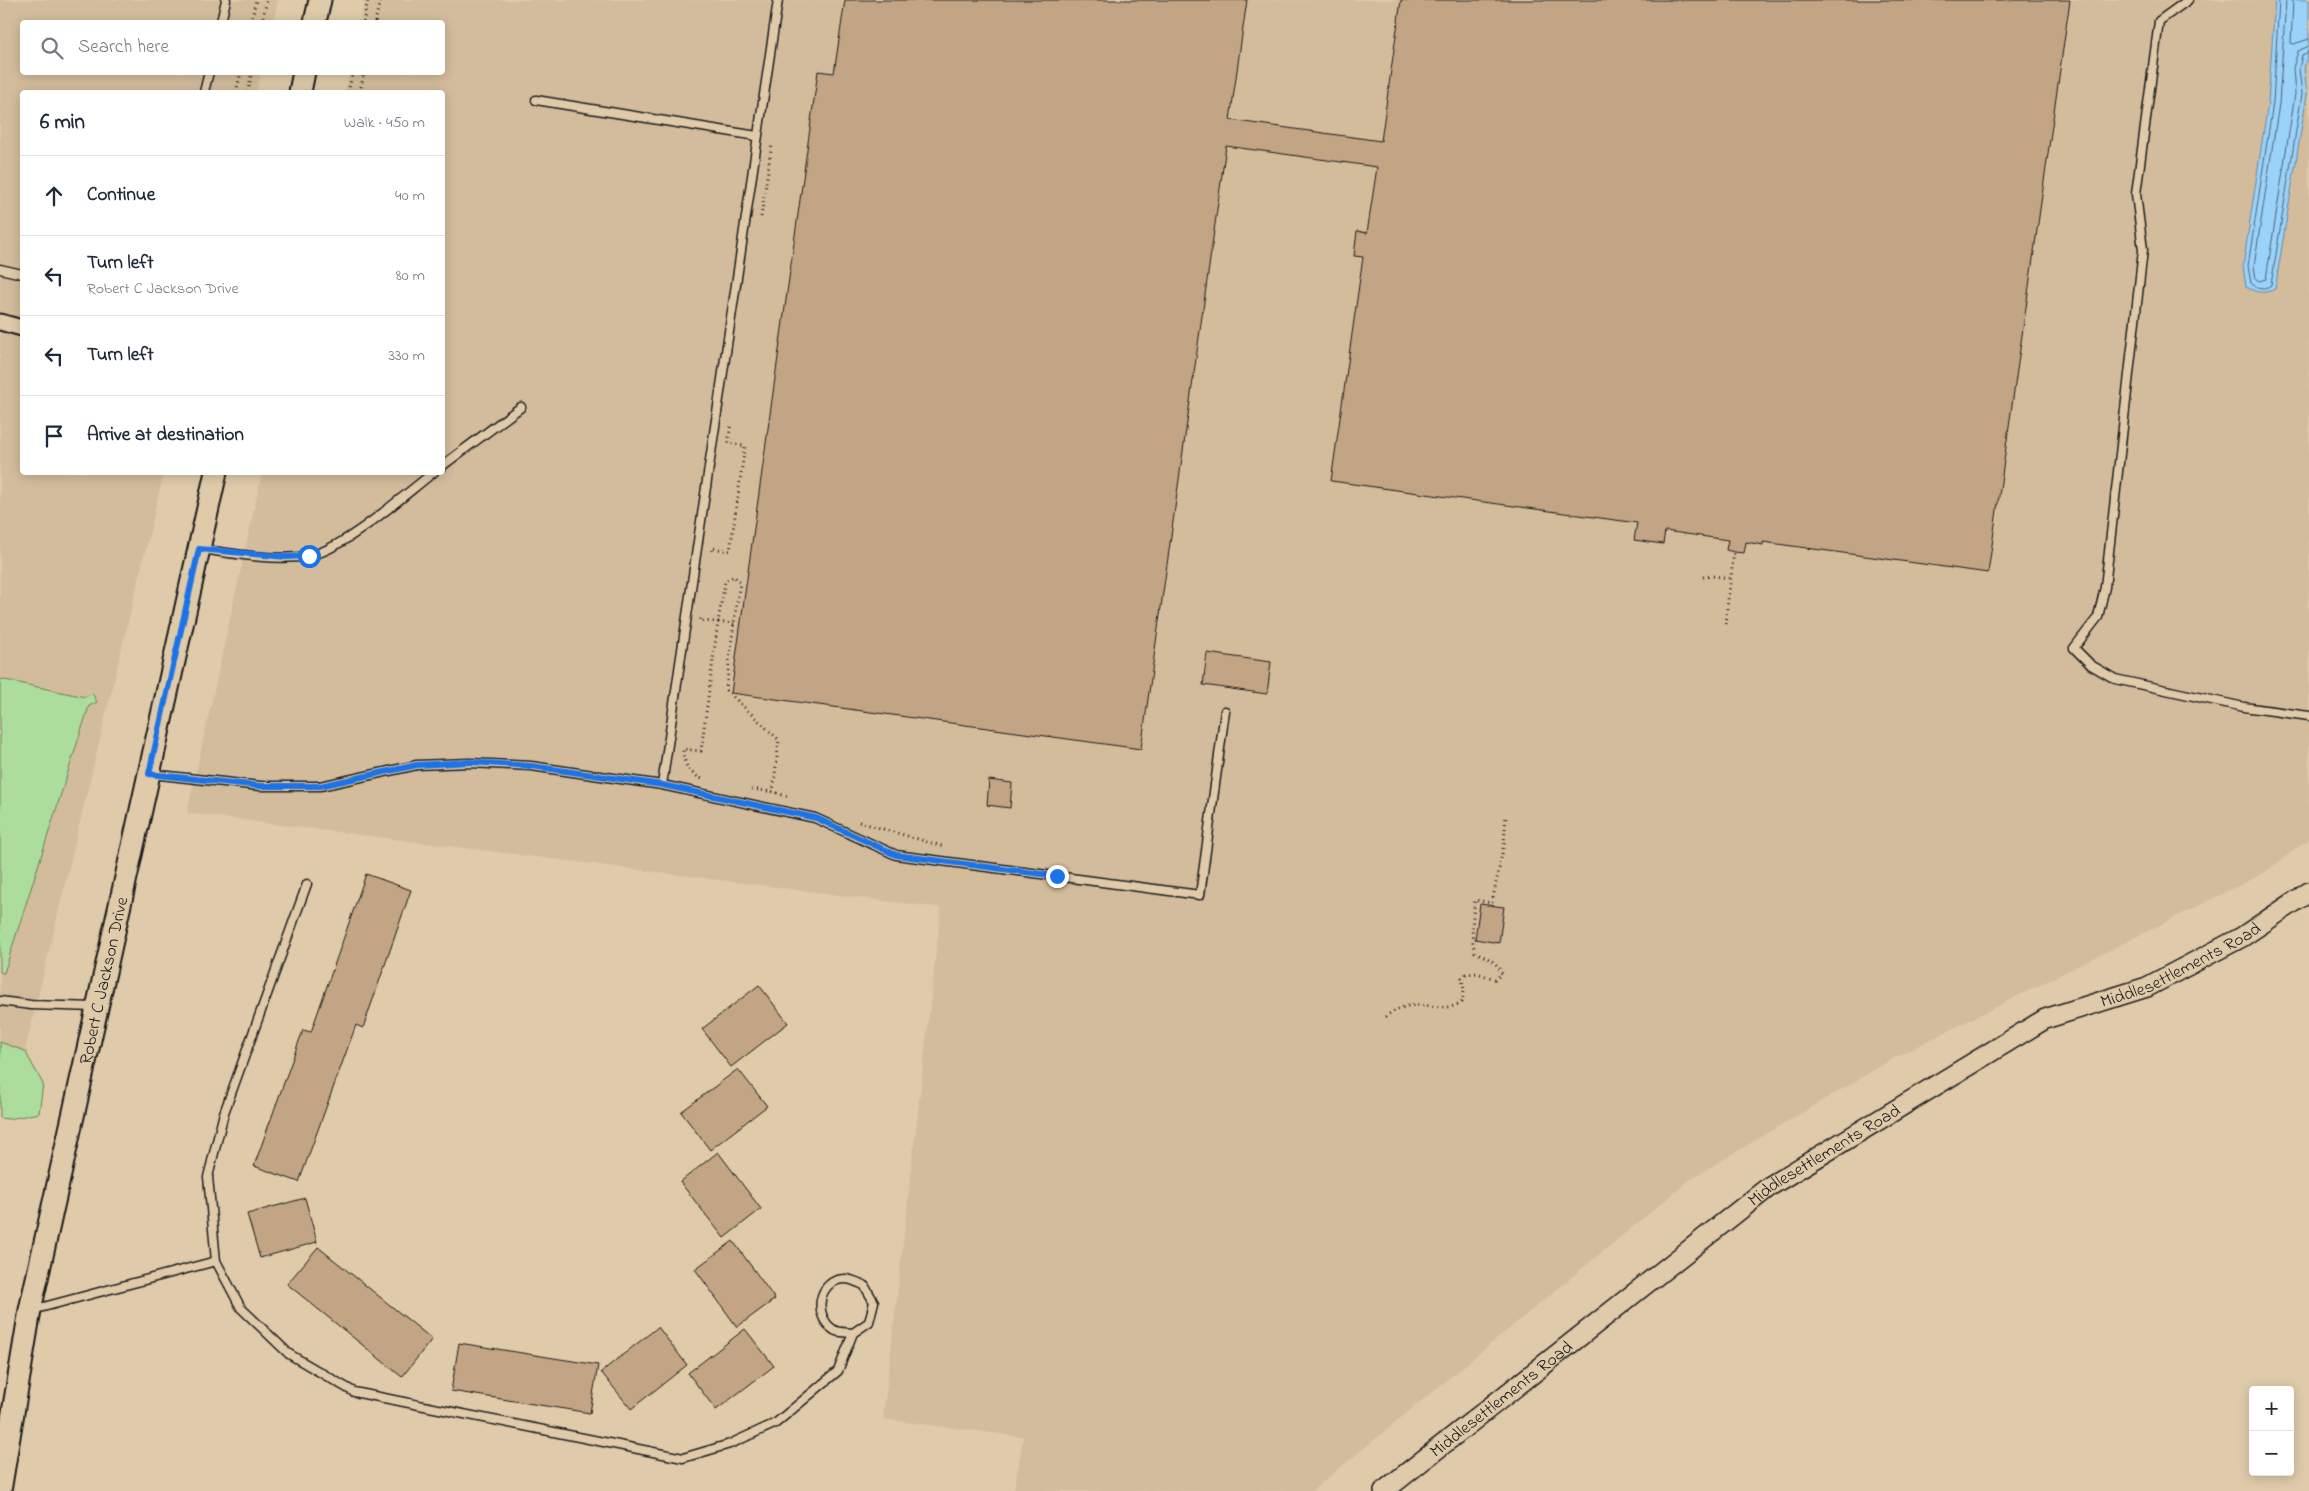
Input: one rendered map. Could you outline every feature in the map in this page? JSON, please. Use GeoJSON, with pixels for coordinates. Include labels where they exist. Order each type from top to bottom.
{"type":"FeatureCollection","features":[{"type":"Feature","properties":{"kind":"main road"},"geometry":{"type":"LineString","coordinates":[[315,20],[320,0]]}},
{"type":"Feature","properties":{"kind":"main road"},"geometry":{"type":"LineString","coordinates":[[300,90],[303,75]]}},
{"type":"Feature","properties":{"kind":"main road","name":"Robert C Jackson Drive"},"geometry":{"type":"LineString","coordinates":[[0,1491],[30,1310],[215,475]]}},
{"type":"Feature","properties":{"kind":"street"},"geometry":{"type":"LineString","coordinates":[[0,322],[20,327]]}},
{"type":"Feature","properties":{"kind":"street","name":"Middlesettlements Road"},"geometry":{"type":"LineString","coordinates":[[1384,1491],[1770,1186],[2045,1019],[2147,987],[2242,938],[2309,892]]}},
{"type":"Feature","properties":{"kind":"lane"},"geometry":{"type":"LineString","coordinates":[[221,20],[226,0]]}},
{"type":"Feature","properties":{"kind":"lane"},"geometry":{"type":"LineString","coordinates":[[662,785],[778,0]]}},
{"type":"Feature","properties":{"kind":"lane"},"geometry":{"type":"LineString","coordinates":[[2188,0],[2159,21],[2136,194],[2143,250],[2105,587],[2098,617],[2074,648],[2090,665],[2115,679],[2244,707],[2309,716]]}},
{"type":"Feature","properties":{"kind":"lane"},"geometry":{"type":"LineString","coordinates":[[204,90],[208,75]]}},
{"type":"Feature","properties":{"kind":"lane"},"geometry":{"type":"LineString","coordinates":[[536,100],[758,136]]}},
{"type":"Feature","properties":{"kind":"lane"},"geometry":{"type":"LineString","coordinates":[[0,269],[20,274]]}},
{"type":"Feature","properties":{"kind":"lane"},"geometry":{"type":"LineString","coordinates":[[445,464],[521,407]]}},
{"type":"Feature","properties":{"kind":"lane"},"geometry":{"type":"LineString","coordinates":[[199,549],[286,557],[309,556],[335,547],[430,475]]}},
{"type":"Feature","properties":{"kind":"lane"},"geometry":{"type":"LineString","coordinates":[[149,774],[260,786],[320,786],[417,765],[470,762],[531,766],[662,785],[816,818],[896,855],[1200,895],[1225,711]]}},
{"type":"Feature","properties":{"kind":"lane"},"geometry":{"type":"LineString","coordinates":[[308,884],[224,1113],[208,1177],[216,1261],[241,1308],[290,1354],[354,1392],[683,1458],[730,1444],[776,1423],[838,1371],[853,1332],[869,1322],[874,1302],[864,1285],[845,1279],[829,1285],[824,1293],[820,1301],[822,1318],[835,1331],[853,1332]]}},
{"type":"Feature","properties":{"kind":"lane"},"geometry":{"type":"LineString","coordinates":[[0,1000],[31,1005],[98,1008]]}},
{"type":"Feature","properties":{"kind":"lane"},"geometry":{"type":"LineString","coordinates":[[30,1310],[216,1261]]}},
{"type":"Feature","properties":{"kind":"path"},"geometry":{"type":"LineString","coordinates":[[251,20],[256,0]]}},
{"type":"Feature","properties":{"kind":"path"},"geometry":{"type":"LineString","coordinates":[[262,20],[266,0]]}},
{"type":"Feature","properties":{"kind":"path"},"geometry":{"type":"LineString","coordinates":[[363,20],[368,0]]}},
{"type":"Feature","properties":{"kind":"path"},"geometry":{"type":"LineString","coordinates":[[375,20],[380,0]]}},
{"type":"Feature","properties":{"kind":"path"},"geometry":{"type":"LineString","coordinates":[[236,90],[240,75]]}},
{"type":"Feature","properties":{"kind":"path"},"geometry":{"type":"LineString","coordinates":[[248,90],[251,75]]}},
{"type":"Feature","properties":{"kind":"path"},"geometry":{"type":"LineString","coordinates":[[348,90],[352,75]]}},
{"type":"Feature","properties":{"kind":"path"},"geometry":{"type":"LineString","coordinates":[[360,90],[363,75]]}},
{"type":"Feature","properties":{"kind":"path"},"geometry":{"type":"LineString","coordinates":[[760,226],[772,140]]}},
{"type":"Feature","properties":{"kind":"path"},"geometry":{"type":"LineString","coordinates":[[711,557],[712,548],[730,551],[745,446],[728,443],[732,414]]}},
{"type":"Feature","properties":{"kind":"path"},"geometry":{"type":"LineString","coordinates":[[1725,624],[1734,552]]}},
{"type":"Feature","properties":{"kind":"path"},"geometry":{"type":"LineString","coordinates":[[706,781],[690,772],[684,760],[683,749],[701,751],[725,581],[734,576],[740,583],[726,690],[780,740],[772,792]]}},
{"type":"Feature","properties":{"kind":"path"},"geometry":{"type":"LineString","coordinates":[[1703,577],[1731,578]]}},
{"type":"Feature","properties":{"kind":"path"},"geometry":{"type":"LineString","coordinates":[[702,612],[700,621],[734,624]]}},
{"type":"Feature","properties":{"kind":"path"},"geometry":{"type":"LineString","coordinates":[[743,788],[772,792],[791,798]]}},
{"type":"Feature","properties":{"kind":"path"},"geometry":{"type":"LineString","coordinates":[[1385,1017],[1394,1010],[1407,1005],[1454,1008],[1462,1002],[1464,991],[1462,978],[1466,974],[1477,973],[1488,978],[1496,978],[1502,974],[1499,966],[1491,959],[1475,952],[1472,928],[1475,900],[1492,903],[1504,844],[1506,815]]}},
{"type":"Feature","properties":{"kind":"path"},"geometry":{"type":"LineString","coordinates":[[851,819],[944,847]]}},
{"type":"Feature","properties":{"kind":"shaded area"},"geometry":{"type":"Polygon","coordinates":[[[0,0],[278,0],[273,20],[20,20],[20,75],[260,75],[257,90],[20,90],[20,475],[164,475],[25,1051],[0,1042],[0,0]]]}},
{"type":"Feature","properties":{"kind":"shaded area"},"geometry":{"type":"Polygon","coordinates":[[[365,0],[2309,0],[2309,597],[2307,606],[2309,608],[2309,839],[2264,873],[1894,1058],[1691,1179],[1312,1491],[1014,1491],[1023,1437],[883,1419],[941,908],[187,813],[262,475],[445,475],[445,90],[345,90],[349,75],[445,75],[445,20],[360,20],[365,0]]]}},
{"type":"Feature","properties":{"kind":"green space"},"geometry":{"type":"Polygon","coordinates":[[[0,679],[85,697],[92,693],[97,702],[89,706],[4,973],[0,972],[0,679]]]}},
{"type":"Feature","properties":{"kind":"green space"},"geometry":{"type":"Polygon","coordinates":[[[0,1042],[25,1051],[43,1084],[39,1113],[9,1119],[0,1118],[0,1042]]]}},
{"type":"Feature","properties":{"kind":"water"},"geometry":{"type":"Polygon","coordinates":[[[2275,0],[2309,0],[2309,47],[2304,69],[2307,94],[2275,289],[2260,292],[2246,287],[2243,266],[2268,103],[2275,0]]]}},
{"type":"Feature","properties":{"kind":"building"},"geometry":{"type":"Polygon","coordinates":[[[845,0],[1247,0],[1230,120],[1381,141],[1401,0],[2070,0],[1988,573],[1763,542],[1763,545],[1746,542],[1744,553],[1734,552],[1726,550],[1728,540],[1665,531],[1663,544],[1634,540],[1637,523],[1331,481],[1363,257],[1354,256],[1357,231],[1367,233],[1377,167],[1226,146],[1141,749],[731,693],[818,71],[834,73],[845,0]]]}},
{"type":"Feature","properties":{"kind":"building"},"geometry":{"type":"Polygon","coordinates":[[[1207,653],[1271,662],[1267,694],[1203,685],[1207,653]]]}},
{"type":"Feature","properties":{"kind":"building"},"geometry":{"type":"Polygon","coordinates":[[[989,780],[1012,783],[1010,808],[987,805],[989,780]]]}},
{"type":"Feature","properties":{"kind":"building"},"geometry":{"type":"Polygon","coordinates":[[[366,874],[411,890],[363,1028],[356,1025],[299,1182],[254,1166],[303,1030],[311,1032],[366,874]]]}},
{"type":"Feature","properties":{"kind":"building"},"geometry":{"type":"Polygon","coordinates":[[[1480,904],[1504,907],[1499,943],[1475,939],[1480,904]]]}},
{"type":"Feature","properties":{"kind":"building"},"geometry":{"type":"Polygon","coordinates":[[[759,985],[788,1023],[731,1067],[702,1029],[759,985]]]}},
{"type":"Feature","properties":{"kind":"building"},"geometry":{"type":"Polygon","coordinates":[[[738,1069],[767,1106],[710,1150],[681,1112],[738,1069]]]}},
{"type":"Feature","properties":{"kind":"building"},"geometry":{"type":"Polygon","coordinates":[[[718,1152],[761,1209],[724,1238],[680,1182],[718,1152]]]}},
{"type":"Feature","properties":{"kind":"building"},"geometry":{"type":"Polygon","coordinates":[[[305,1198],[317,1242],[260,1258],[247,1214],[305,1198]]]}},
{"type":"Feature","properties":{"kind":"building"},"geometry":{"type":"Polygon","coordinates":[[[733,1241],[775,1299],[737,1327],[695,1269],[733,1241]]]}},
{"type":"Feature","properties":{"kind":"building"},"geometry":{"type":"Polygon","coordinates":[[[318,1247],[432,1339],[402,1377],[287,1284],[318,1247]]]}},
{"type":"Feature","properties":{"kind":"building"},"geometry":{"type":"Polygon","coordinates":[[[658,1327],[687,1365],[631,1409],[601,1372],[658,1327]]]}},
{"type":"Feature","properties":{"kind":"building"},"geometry":{"type":"Polygon","coordinates":[[[745,1329],[774,1366],[716,1410],[688,1373],[745,1329]]]}},
{"type":"Feature","properties":{"kind":"building"},"geometry":{"type":"Polygon","coordinates":[[[459,1343],[598,1365],[590,1413],[451,1391],[459,1343]]]}},
{"type":"Feature","properties":{"kind":"route"},"geometry":{"type":"LineString","coordinates":[[309,556],[286,557],[199,549],[149,774],[260,786],[320,786],[417,765],[470,762],[531,766],[662,785],[816,818],[896,855],[1057,876]]}}]}
